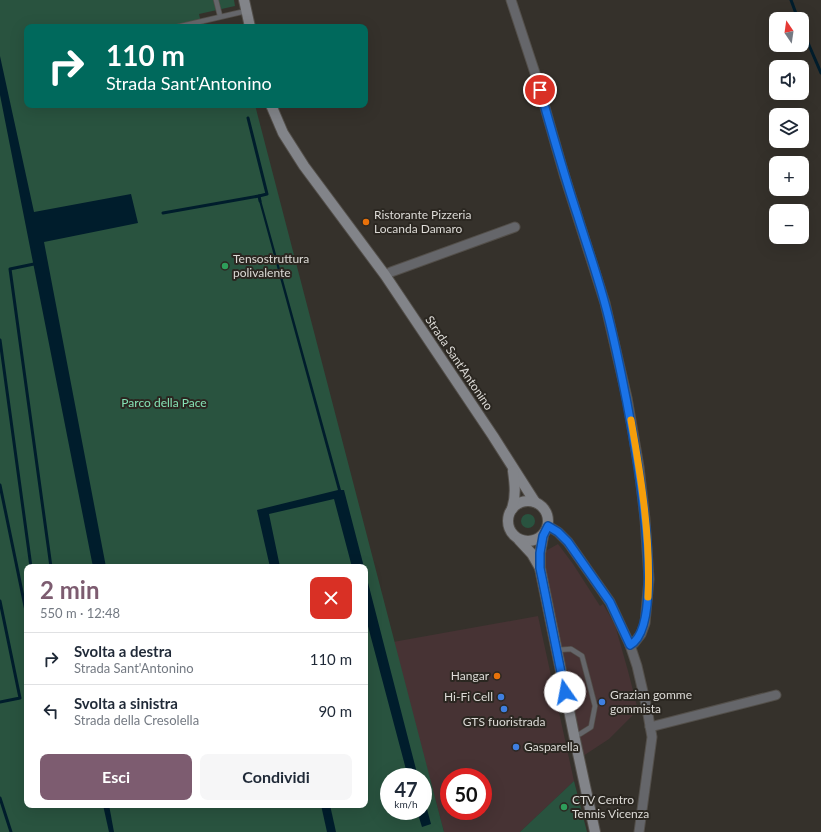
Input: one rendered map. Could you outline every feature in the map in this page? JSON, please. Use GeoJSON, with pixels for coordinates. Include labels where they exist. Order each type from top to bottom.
{"type":"FeatureCollection","features":[{"type":"Feature","properties":{"kind":"main road"},"geometry":{"type":"LineString","coordinates":[[244,0],[249,24]]}},
{"type":"Feature","properties":{"kind":"main road","name":"Strada Sant'Antonino"},"geometry":{"type":"LineString","coordinates":[[272,108],[283,133],[304,166],[385,275],[493,436],[535,502],[545,509],[549,520],[543,536],[540,553],[540,568],[574,735],[596,832]]}},
{"type":"Feature","properties":{"kind":"main road","name":"Strada Sant'Antonino"},"geometry":{"type":"LineString","coordinates":[[512,466],[516,486],[515,498],[508,523],[513,535],[532,554],[540,568]]}},
{"type":"Feature","properties":{"kind":"main road"},"geometry":{"type":"LineString","coordinates":[[512,509],[522,502],[535,502]]}},
{"type":"Feature","properties":{"kind":"main road"},"geometry":{"type":"LineString","coordinates":[[519,540],[531,542],[543,536]]}},
{"type":"Feature","properties":{"kind":"street"},"geometry":{"type":"LineString","coordinates":[[511,0],[536,76],[564,174],[605,303],[627,398],[639,466],[645,519],[649,579],[645,623],[641,634],[634,643],[630,645]]}},
{"type":"Feature","properties":{"kind":"street"},"geometry":{"type":"LineString","coordinates":[[385,275],[515,227]]}},
{"type":"Feature","properties":{"kind":"street"},"geometry":{"type":"LineString","coordinates":[[548,526],[558,532],[568,542],[610,602],[630,645],[637,666],[652,737],[639,832]]}},
{"type":"Feature","properties":{"kind":"street"},"geometry":{"type":"LineString","coordinates":[[650,727],[776,695]]}},
{"type":"Feature","properties":{"kind":"lane"},"geometry":{"type":"LineString","coordinates":[[216,0],[220,16]]}},
{"type":"Feature","properties":{"kind":"lane"},"geometry":{"type":"LineString","coordinates":[[189,24],[246,11]]}},
{"type":"Feature","properties":{"kind":"lane"},"geometry":{"type":"LineString","coordinates":[[556,650],[571,649],[582,656],[595,706],[591,727],[580,734],[574,735]]}},
{"type":"Feature","properties":{"kind":"shaded area"},"geometry":{"type":"Polygon","coordinates":[[[558,544],[573,564],[600,606],[603,604],[615,625],[638,710],[609,739],[583,756],[542,553],[558,544]]]}},
{"type":"Feature","properties":{"kind":"shaded area"},"geometry":{"type":"Polygon","coordinates":[[[538,616],[574,781],[520,832],[444,832],[441,820],[492,820],[492,768],[440,768],[440,817],[432,787],[432,768],[427,768],[393,642],[538,616]]]}},
{"type":"Feature","properties":{"kind":"green space","name":"Parco della Pace"},"geometry":{"type":"Polygon","coordinates":[[[0,0],[234,0],[235,6],[199,14],[201,24],[24,24],[24,108],[256,108],[427,768],[380,768],[380,820],[432,820],[432,786],[444,832],[0,832],[0,0]]]}},
{"type":"Feature","properties":{"kind":"green space"},"geometry":{"type":"Polygon","coordinates":[[[525,514],[531,514],[535,518],[535,524],[531,528],[525,528],[521,524],[521,518],[525,514]]]}},
{"type":"Feature","properties":{"kind":"green space","name":"CTV Centro Tennis Vicenza"},"geometry":{"type":"Polygon","coordinates":[[[574,781],[587,832],[520,832],[574,781]]]}},
{"type":"Feature","properties":{"kind":"water"},"geometry":{"type":"Polygon","coordinates":[[[0,56],[34,212],[131,194],[138,223],[44,242],[105,564],[92,564],[0,95],[0,56]]]}},
{"type":"Feature","properties":{"kind":"water"},"geometry":{"type":"Polygon","coordinates":[[[261,200],[341,490],[344,490],[363,564],[351,564],[334,499],[269,514],[279,564],[269,564],[257,510],[338,490],[259,201],[261,200]]]}},
{"type":"Feature","properties":{"kind":"water"},"geometry":{"type":"Polygon","coordinates":[[[368,583],[416,768],[406,768],[368,626],[368,583]]]}},
{"type":"Feature","properties":{"kind":"water"},"geometry":{"type":"Polygon","coordinates":[[[104,808],[110,808],[114,832],[109,832],[104,808]]]}},
{"type":"Feature","properties":{"kind":"water"},"geometry":{"type":"Polygon","coordinates":[[[322,808],[331,808],[336,832],[327,832],[322,808]]]}},
{"type":"Feature","properties":{"kind":"water"},"geometry":{"type":"Polygon","coordinates":[[[420,820],[430,820],[431,824],[422,827],[420,820]]]}},
{"type":"Feature","properties":{"kind":"waterway"},"geometry":{"type":"LineString","coordinates":[[791,0],[795,12]]}},
{"type":"Feature","properties":{"kind":"waterway"},"geometry":{"type":"LineString","coordinates":[[809,45],[821,73]]}},
{"type":"Feature","properties":{"kind":"waterway"},"geometry":{"type":"LineString","coordinates":[[248,118],[267,194],[259,196],[260,201]]}},
{"type":"Feature","properties":{"kind":"waterway"},"geometry":{"type":"LineString","coordinates":[[163,213],[259,196]]}},
{"type":"Feature","properties":{"kind":"waterway"},"geometry":{"type":"LineString","coordinates":[[34,264],[10,269],[51,564]]}},
{"type":"Feature","properties":{"kind":"waterway"},"geometry":{"type":"LineString","coordinates":[[0,340],[31,564]]}},
{"type":"Feature","properties":{"kind":"waterway"},"geometry":{"type":"LineString","coordinates":[[0,485],[24,601]]}},
{"type":"Feature","properties":{"kind":"waterway"},"geometry":{"type":"LineString","coordinates":[[0,601],[20,698],[0,702]]}},
{"type":"Feature","properties":{"kind":"waterway"},"geometry":{"type":"LineString","coordinates":[[0,798],[11,832]]}},
{"type":"Feature","properties":{"kind":"slow traffic"},"geometry":{"type":"LineString","coordinates":[[631,420],[639,466],[645,519],[649,579],[648,597]]}},
{"type":"Feature","properties":{"kind":"place","name":"Ristorante Pizzeria Locanda Damaro"},"geometry":{"type":"Point","coordinates":[366,222]}},
{"type":"Feature","properties":{"kind":"place","name":"Tensostruttura polivalente"},"geometry":{"type":"Point","coordinates":[225,266]}},
{"type":"Feature","properties":{"kind":"place","name":"Hangar"},"geometry":{"type":"Point","coordinates":[497,676]}},
{"type":"Feature","properties":{"kind":"place","name":"Hi-Fi Cell"},"geometry":{"type":"Point","coordinates":[501,697]}},
{"type":"Feature","properties":{"kind":"place","name":"Grazian gomme gommista"},"geometry":{"type":"Point","coordinates":[602,702]}},
{"type":"Feature","properties":{"kind":"place","name":"GTS fuoristrada"},"geometry":{"type":"Point","coordinates":[504,709]}},
{"type":"Feature","properties":{"kind":"place","name":"Gasparella"},"geometry":{"type":"Point","coordinates":[516,747]}},
{"type":"Feature","properties":{"kind":"place","name":"CTV Centro Tennis Vicenza"},"geometry":{"type":"Point","coordinates":[564,807]}},
{"type":"Feature","properties":{"kind":"route"},"geometry":{"type":"LineString","coordinates":[[540,90],[564,174],[605,303],[627,398],[639,466],[645,519],[649,579],[645,623],[641,634],[634,643],[630,645],[610,602],[568,542],[558,532],[548,526],[543,536],[540,553],[540,568],[565,692]]}}]}
